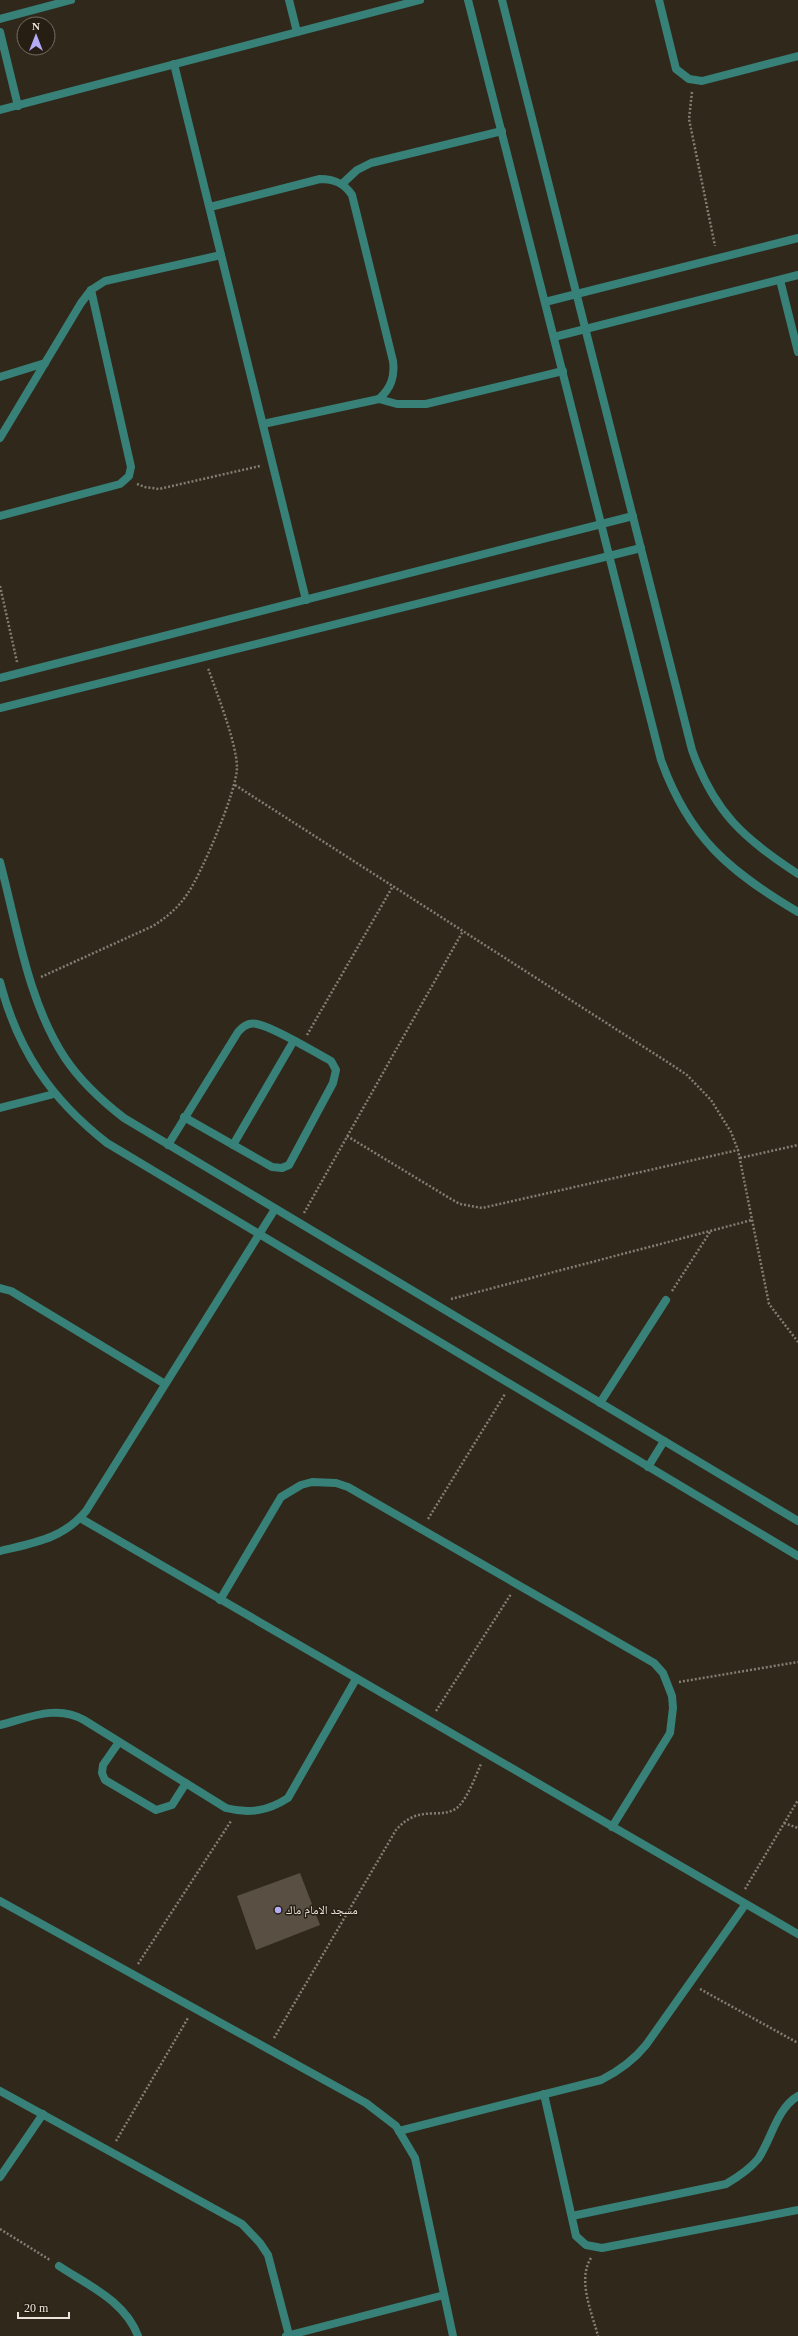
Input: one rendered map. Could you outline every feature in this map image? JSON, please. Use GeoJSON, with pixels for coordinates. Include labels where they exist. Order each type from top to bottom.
{"type":"FeatureCollection","features":[{"type":"Feature","properties":{"kind":"street"},"geometry":{"type":"LineString","coordinates":[[0,19],[71,0]]}},
{"type":"Feature","properties":{"kind":"street"},"geometry":{"type":"LineString","coordinates":[[289,0],[297,32]]}},
{"type":"Feature","properties":{"kind":"street"},"geometry":{"type":"LineString","coordinates":[[0,110],[420,0]]}},
{"type":"Feature","properties":{"kind":"street"},"geometry":{"type":"LineString","coordinates":[[468,0],[661,760],[681,807],[707,844],[730,866],[750,882],[798,912]]}},
{"type":"Feature","properties":{"kind":"street"},"geometry":{"type":"LineString","coordinates":[[502,0],[692,750],[699,771],[721,808],[735,826],[768,855],[798,874]]}},
{"type":"Feature","properties":{"kind":"street"},"geometry":{"type":"LineString","coordinates":[[658,0],[676,69],[684,77],[696,81],[708,80],[798,56]]}},
{"type":"Feature","properties":{"kind":"street"},"geometry":{"type":"LineString","coordinates":[[0,32],[18,106]]}},
{"type":"Feature","properties":{"kind":"street"},"geometry":{"type":"LineString","coordinates":[[174,64],[306,600]]}},
{"type":"Feature","properties":{"kind":"street"},"geometry":{"type":"LineString","coordinates":[[342,184],[357,170],[371,163],[502,130]]}},
{"type":"Feature","properties":{"kind":"street"},"geometry":{"type":"LineString","coordinates":[[210,207],[320,179],[327,179],[342,184],[352,195],[393,361],[393,377],[391,384],[379,398]]}},
{"type":"Feature","properties":{"kind":"street"},"geometry":{"type":"LineString","coordinates":[[545,302],[798,238]]}},
{"type":"Feature","properties":{"kind":"street"},"geometry":{"type":"LineString","coordinates":[[0,438],[81,303],[91,290],[112,279],[221,255]]}},
{"type":"Feature","properties":{"kind":"street"},"geometry":{"type":"LineString","coordinates":[[554,337],[798,275]]}},
{"type":"Feature","properties":{"kind":"street"},"geometry":{"type":"LineString","coordinates":[[780,280],[798,352]]}},
{"type":"Feature","properties":{"kind":"street"},"geometry":{"type":"LineString","coordinates":[[0,516],[120,484],[129,476],[131,467],[91,290]]}},
{"type":"Feature","properties":{"kind":"street"},"geometry":{"type":"LineString","coordinates":[[0,377],[45,363]]}},
{"type":"Feature","properties":{"kind":"street"},"geometry":{"type":"LineString","coordinates":[[263,424],[379,398],[406,406],[426,404],[563,371]]}},
{"type":"Feature","properties":{"kind":"street"},"geometry":{"type":"LineString","coordinates":[[0,678],[633,516]]}},
{"type":"Feature","properties":{"kind":"street"},"geometry":{"type":"LineString","coordinates":[[0,708],[641,548]]}},
{"type":"Feature","properties":{"kind":"street"},"geometry":{"type":"LineString","coordinates":[[0,862],[32,982],[47,1026],[78,1075],[92,1091],[124,1118],[798,1520]]}},
{"type":"Feature","properties":{"kind":"street"},"geometry":{"type":"LineString","coordinates":[[0,982],[16,1031],[28,1055],[54,1094],[88,1128],[107,1143],[798,1556]]}},
{"type":"Feature","properties":{"kind":"street"},"geometry":{"type":"LineString","coordinates":[[168,1145],[184,1117],[238,1032],[243,1027],[256,1024],[331,1061],[336,1070],[336,1076],[290,1165],[282,1168],[272,1167],[184,1117]]}},
{"type":"Feature","properties":{"kind":"street"},"geometry":{"type":"LineString","coordinates":[[233,1145],[293,1042]]}},
{"type":"Feature","properties":{"kind":"street"},"geometry":{"type":"LineString","coordinates":[[0,1108],[54,1094]]}},
{"type":"Feature","properties":{"kind":"street"},"geometry":{"type":"LineString","coordinates":[[0,1550],[54,1537],[80,1518],[275,1209]]}},
{"type":"Feature","properties":{"kind":"street"},"geometry":{"type":"LineString","coordinates":[[0,1288],[11,1291],[165,1384]]}},
{"type":"Feature","properties":{"kind":"street"},"geometry":{"type":"LineString","coordinates":[[600,1403],[666,1300]]}},
{"type":"Feature","properties":{"kind":"street"},"geometry":{"type":"LineString","coordinates":[[648,1466],[664,1441]]}},
{"type":"Feature","properties":{"kind":"street"},"geometry":{"type":"LineString","coordinates":[[220,1600],[281,1497],[301,1485],[324,1482],[348,1487],[654,1663],[663,1673],[668,1684],[673,1708],[670,1733],[612,1827]]}},
{"type":"Feature","properties":{"kind":"street"},"geometry":{"type":"LineString","coordinates":[[80,1518],[741,1903],[798,1934]]}},
{"type":"Feature","properties":{"kind":"street"},"geometry":{"type":"LineString","coordinates":[[0,1725],[52,1712],[76,1715],[226,1808],[237,1811],[259,1810],[288,1798],[356,1679]]}},
{"type":"Feature","properties":{"kind":"street"},"geometry":{"type":"LineString","coordinates":[[119,1742],[103,1765],[102,1772],[107,1783],[156,1810],[172,1805],[186,1784]]}},
{"type":"Feature","properties":{"kind":"street"},"geometry":{"type":"LineString","coordinates":[[0,1901],[376,2110],[399,2131],[410,2147],[419,2170],[453,2336]]}},
{"type":"Feature","properties":{"kind":"street"},"geometry":{"type":"LineString","coordinates":[[399,2131],[600,2080],[626,2065],[646,2045],[690,1983],[741,1903]]}},
{"type":"Feature","properties":{"kind":"street"},"geometry":{"type":"LineString","coordinates":[[0,2091],[109,2152],[223,2212],[250,2231],[268,2255],[288,2336],[444,2295]]}},
{"type":"Feature","properties":{"kind":"street"},"geometry":{"type":"LineString","coordinates":[[544,2094],[576,2236],[580,2241],[594,2248],[602,2248],[798,2210]]}},
{"type":"Feature","properties":{"kind":"street"},"geometry":{"type":"LineString","coordinates":[[572,2216],[731,2181],[745,2173],[758,2158],[787,2105],[798,2096]]}},
{"type":"Feature","properties":{"kind":"street"},"geometry":{"type":"LineString","coordinates":[[0,2177],[43,2114]]}},
{"type":"Feature","properties":{"kind":"street"},"geometry":{"type":"LineString","coordinates":[[59,2266],[123,2310],[132,2321],[138,2336]]}},
{"type":"Feature","properties":{"kind":"path"},"geometry":{"type":"LineString","coordinates":[[696,81],[691,97],[690,119],[718,258]]}},
{"type":"Feature","properties":{"kind":"path"},"geometry":{"type":"LineString","coordinates":[[129,476],[139,485],[159,489],[273,464]]}},
{"type":"Feature","properties":{"kind":"path"},"geometry":{"type":"LineString","coordinates":[[0,586],[19,673]]}},
{"type":"Feature","properties":{"kind":"path"},"geometry":{"type":"LineString","coordinates":[[32,982],[153,926],[166,917],[188,893],[235,785],[236,757],[205,657]]}},
{"type":"Feature","properties":{"kind":"path"},"geometry":{"type":"LineString","coordinates":[[235,785],[687,1075],[711,1100],[722,1116],[738,1150],[769,1304],[798,1342]]}},
{"type":"Feature","properties":{"kind":"path"},"geometry":{"type":"LineString","coordinates":[[301,1046],[393,886]]}},
{"type":"Feature","properties":{"kind":"path"},"geometry":{"type":"LineString","coordinates":[[298,1222],[463,931]]}},
{"type":"Feature","properties":{"kind":"path"},"geometry":{"type":"LineString","coordinates":[[347,1136],[450,1199],[460,1204],[482,1208],[738,1150]]}},
{"type":"Feature","properties":{"kind":"path"},"geometry":{"type":"LineString","coordinates":[[740,1158],[798,1145]]}},
{"type":"Feature","properties":{"kind":"path"},"geometry":{"type":"LineString","coordinates":[[435,1304],[752,1220]]}},
{"type":"Feature","properties":{"kind":"path"},"geometry":{"type":"LineString","coordinates":[[666,1300],[710,1231]]}},
{"type":"Feature","properties":{"kind":"path"},"geometry":{"type":"LineString","coordinates":[[422,1530],[511,1384]]}},
{"type":"Feature","properties":{"kind":"path"},"geometry":{"type":"LineString","coordinates":[[430,1722],[517,1584]]}},
{"type":"Feature","properties":{"kind":"path"},"geometry":{"type":"LineString","coordinates":[[668,1684],[798,1662]]}},
{"type":"Feature","properties":{"kind":"path"},"geometry":{"type":"LineString","coordinates":[[268,2049],[396,1830],[412,1816],[428,1812],[448,1812],[460,1805],[486,1754]]}},
{"type":"Feature","properties":{"kind":"path"},"geometry":{"type":"LineString","coordinates":[[741,1903],[798,1800]]}},
{"type":"Feature","properties":{"kind":"path"},"geometry":{"type":"LineString","coordinates":[[132,1973],[237,1811]]}},
{"type":"Feature","properties":{"kind":"path"},"geometry":{"type":"LineString","coordinates":[[784,1823],[798,1828]]}},
{"type":"Feature","properties":{"kind":"path"},"geometry":{"type":"LineString","coordinates":[[690,1983],[798,2043]]}},
{"type":"Feature","properties":{"kind":"path"},"geometry":{"type":"LineString","coordinates":[[109,2152],[194,2008]]}},
{"type":"Feature","properties":{"kind":"path"},"geometry":{"type":"LineString","coordinates":[[0,2229],[59,2266]]}},
{"type":"Feature","properties":{"kind":"path"},"geometry":{"type":"LineString","coordinates":[[598,2336],[585,2276],[588,2263],[602,2248]]}},
{"type":"Feature","properties":{"kind":"building","name":"مسجد الامام ماك"},"geometry":{"type":"Polygon","coordinates":[[[300,1873],[320,1925],[256,1950],[237,1896],[300,1873]]]}},
{"type":"Feature","properties":{"kind":"place","name":"مسجد الامام ماك"},"geometry":{"type":"Point","coordinates":[278,1910]}}]}
